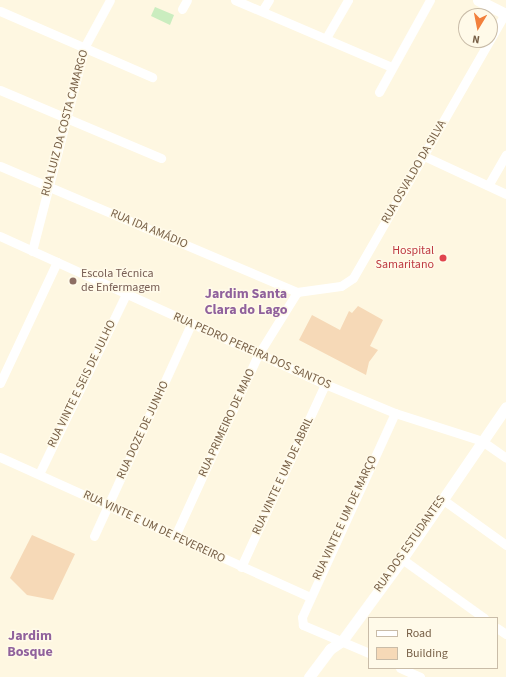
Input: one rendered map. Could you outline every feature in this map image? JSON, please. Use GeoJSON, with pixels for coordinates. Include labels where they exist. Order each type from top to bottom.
{"type":"FeatureCollection","features":[{"type":"Feature","properties":{"kind":"street","name":"RUA LUIZ DA COSTA CAMARGO"},"geometry":{"type":"LineString","coordinates":[[32,251],[85,46],[110,0]]}},
{"type":"Feature","properties":{"kind":"street"},"geometry":{"type":"LineString","coordinates":[[182,9],[187,0]]}},
{"type":"Feature","properties":{"kind":"street"},"geometry":{"type":"LineString","coordinates":[[235,0],[391,67]]}},
{"type":"Feature","properties":{"kind":"street"},"geometry":{"type":"LineString","coordinates":[[262,11],[269,0]]}},
{"type":"Feature","properties":{"kind":"street"},"geometry":{"type":"LineString","coordinates":[[326,38],[348,0]]}},
{"type":"Feature","properties":{"kind":"street"},"geometry":{"type":"LineString","coordinates":[[379,92],[391,67],[430,0]]}},
{"type":"Feature","properties":{"kind":"street"},"geometry":{"type":"LineString","coordinates":[[478,0],[506,14]]}},
{"type":"Feature","properties":{"kind":"street"},"geometry":{"type":"LineString","coordinates":[[0,11],[85,46],[152,77]]}},
{"type":"Feature","properties":{"kind":"street","name":"RUA OSVALDO DA SILVA"},"geometry":{"type":"LineString","coordinates":[[297,292],[341,286],[353,278],[506,14]]}},
{"type":"Feature","properties":{"kind":"street"},"geometry":{"type":"LineString","coordinates":[[0,90],[161,158]]}},
{"type":"Feature","properties":{"kind":"street"},"geometry":{"type":"LineString","coordinates":[[489,184],[506,155]]}},
{"type":"Feature","properties":{"kind":"street"},"geometry":{"type":"LineString","coordinates":[[424,156],[489,184],[506,194]]}},
{"type":"Feature","properties":{"kind":"street","name":"RUA IDA AMÁDIO"},"geometry":{"type":"LineString","coordinates":[[0,166],[297,292]]}},
{"type":"Feature","properties":{"kind":"street","name":"RUA PEDRO PEREIRA DOS SANTOS"},"geometry":{"type":"LineString","coordinates":[[0,236],[191,324],[394,414],[482,441],[506,458]]}},
{"type":"Feature","properties":{"kind":"street"},"geometry":{"type":"LineString","coordinates":[[0,383],[57,262]]}},
{"type":"Feature","properties":{"kind":"street","name":"RUA PRIMEIRO DE MAIO"},"geometry":{"type":"LineString","coordinates":[[176,536],[258,354],[297,292]]}},
{"type":"Feature","properties":{"kind":"street","name":"RUA VINTE E SEIS DE JULHO"},"geometry":{"type":"LineString","coordinates":[[38,474],[126,294]]}},
{"type":"Feature","properties":{"kind":"street","name":"RUA DOZE DE JUNHO"},"geometry":{"type":"LineString","coordinates":[[94,536],[191,324]]}},
{"type":"Feature","properties":{"kind":"street","name":"RUA VINTE E UM DE ABRIL"},"geometry":{"type":"LineString","coordinates":[[241,567],[325,384]]}},
{"type":"Feature","properties":{"kind":"street","name":"RUA DOS ESTUDANTES"},"geometry":{"type":"LineString","coordinates":[[309,677],[331,648],[342,641],[402,559],[506,407]]}},
{"type":"Feature","properties":{"kind":"street","name":"RUA VINTE E UM DE MARÇO"},"geometry":{"type":"LineString","coordinates":[[342,641],[304,625],[302,617],[308,596],[394,414]]}},
{"type":"Feature","properties":{"kind":"street","name":"RUA VINTE E UM DE FEVEREIRO"},"geometry":{"type":"LineString","coordinates":[[0,457],[308,596]]}},
{"type":"Feature","properties":{"kind":"street"},"geometry":{"type":"LineString","coordinates":[[442,499],[506,545]]}},
{"type":"Feature","properties":{"kind":"street"},"geometry":{"type":"LineString","coordinates":[[402,559],[483,617]]}},
{"type":"Feature","properties":{"kind":"street"},"geometry":{"type":"LineString","coordinates":[[342,641],[368,654]]}},
{"type":"Feature","properties":{"kind":"street"},"geometry":{"type":"LineString","coordinates":[[402,669],[420,677]]}},
{"type":"Feature","properties":{"kind":"green space"},"geometry":{"type":"Polygon","coordinates":[[[155,7],[174,15],[170,25],[151,16],[155,7]]]}},
{"type":"Feature","properties":{"kind":"building"},"geometry":{"type":"Polygon","coordinates":[[[358,306],[383,320],[370,346],[378,350],[369,362],[366,375],[299,340],[312,315],[340,330],[349,311],[352,313],[358,306]]]}},
{"type":"Feature","properties":{"kind":"building"},"geometry":{"type":"Polygon","coordinates":[[[32,535],[75,554],[53,600],[27,595],[10,578],[32,535]]]}},
{"type":"Feature","properties":{"kind":"place","name":"Hospital Samaritano"},"geometry":{"type":"Point","coordinates":[443,258]}},
{"type":"Feature","properties":{"kind":"place","name":"Escola Técnica de Enfermagem"},"geometry":{"type":"Point","coordinates":[73,281]}},
{"type":"Feature","properties":{"kind":"district","name":"Jardim Santa Clara do Lago"},"geometry":{"type":"Point","coordinates":[246,302]}},
{"type":"Feature","properties":{"kind":"district","name":"Jardim Bosque"},"geometry":{"type":"Point","coordinates":[30,644]}}]}
